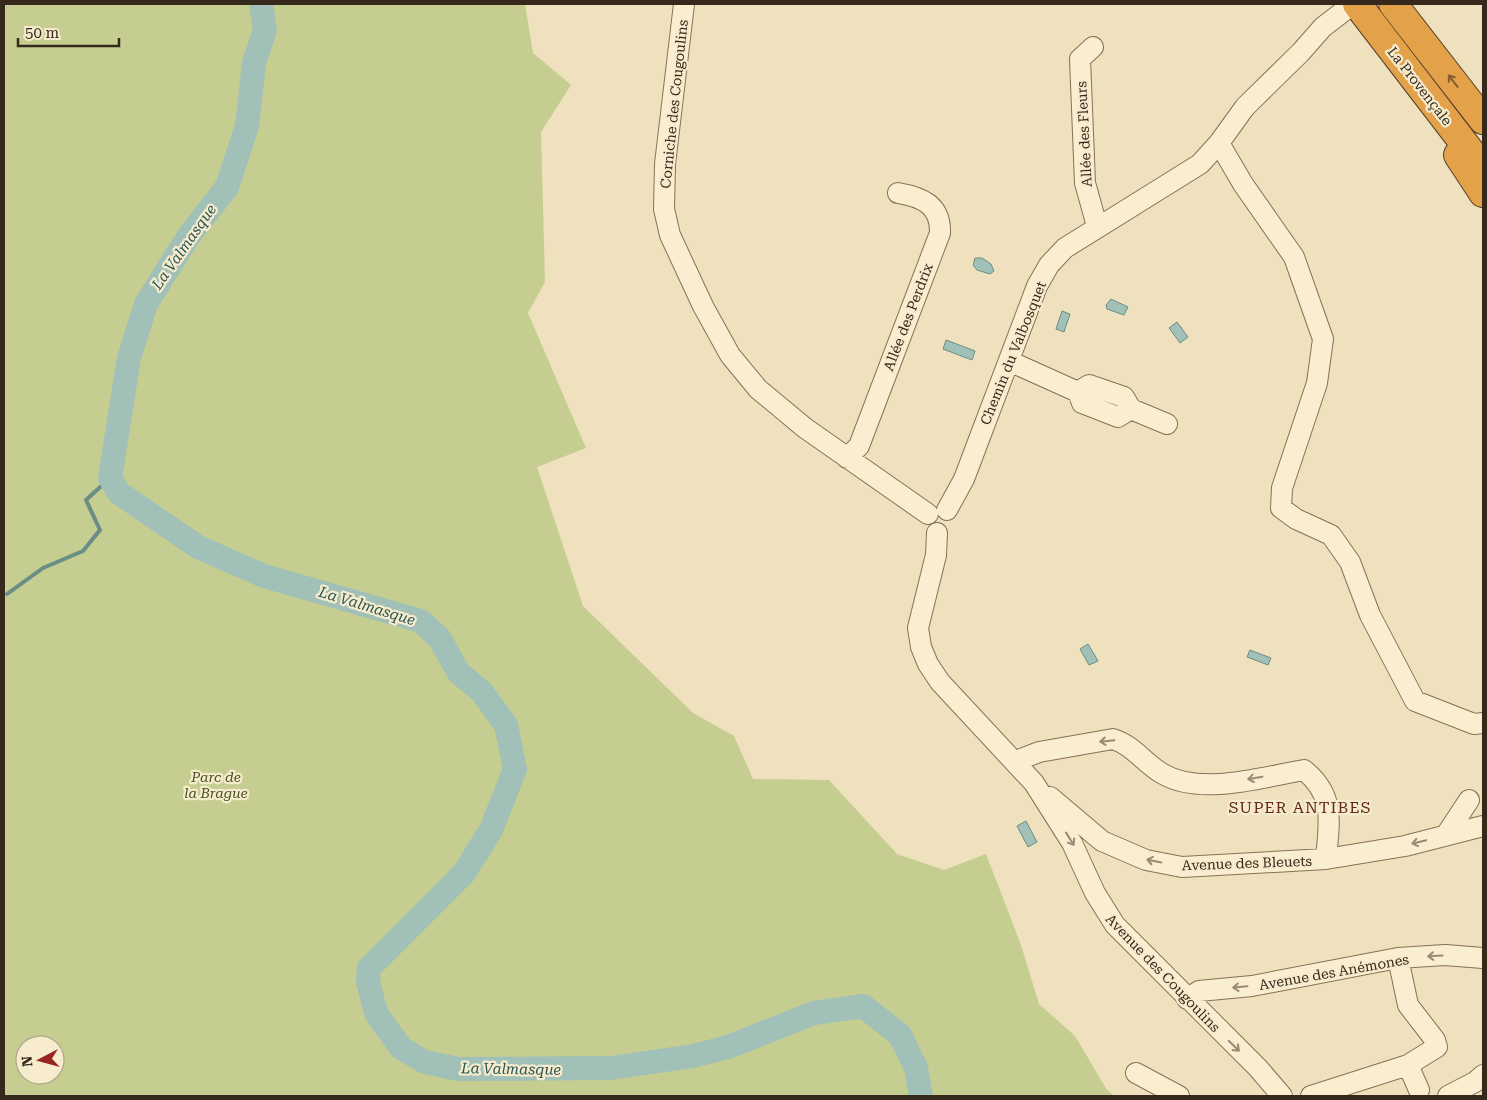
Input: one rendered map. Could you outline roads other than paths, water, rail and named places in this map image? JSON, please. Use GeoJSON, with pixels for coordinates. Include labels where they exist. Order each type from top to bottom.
{"type":"FeatureCollection","features":[{"type":"Feature","properties":{"kind":"highway","name":"La Provençale"},"geometry":{"type":"LineString","coordinates":[[1355,4],[1483,168]]}},
{"type":"Feature","properties":{"kind":"highway","name":"La Provençale"},"geometry":{"type":"LineString","coordinates":[[1393,4],[1483,120]]}},
{"type":"Feature","properties":{"kind":"highway"},"geometry":{"type":"LineString","coordinates":[[1406,68],[1442,132],[1483,193]]}},
{"type":"Feature","properties":{"kind":"street","name":"Corniche des Cougoulins"},"geometry":{"type":"LineString","coordinates":[[684,4],[665,164],[664,209],[670,236],[730,355],[758,389],[847,458],[937,512]]}},
{"type":"Feature","properties":{"kind":"street","name":"Chemin du Valbosquet"},"geometry":{"type":"LineString","coordinates":[[937,512],[964,479],[1038,286],[1049,265],[1065,248],[1097,226],[1200,164],[1219,143],[1245,106],[1301,52],[1323,27],[1355,4]]}},
{"type":"Feature","properties":{"kind":"street","name":"Allée des Fleurs"},"geometry":{"type":"LineString","coordinates":[[1093,46],[1080,59],[1084,183],[1097,226]]}},
{"type":"Feature","properties":{"kind":"street"},"geometry":{"type":"LineString","coordinates":[[1219,143],[1243,184],[1294,257],[1323,339],[1316,383],[1282,488],[1281,508],[1296,519],[1331,535],[1350,562],[1370,615],[1415,701],[1474,724],[1483,723]]}},
{"type":"Feature","properties":{"kind":"street","name":"Allée des Perdrix"},"geometry":{"type":"LineString","coordinates":[[847,458],[859,446],[940,233],[940,221],[934,210],[918,197],[898,193]]}},
{"type":"Feature","properties":{"kind":"street"},"geometry":{"type":"LineString","coordinates":[[1009,362],[1078,392],[1082,403],[1118,417],[1131,408],[1168,424]]}},
{"type":"Feature","properties":{"kind":"street"},"geometry":{"type":"LineString","coordinates":[[937,512],[951,518],[950,526],[945,532],[937,533],[936,555],[918,628],[920,647],[940,682],[1016,761],[1039,752],[1113,739],[1122,742],[1164,775],[1195,784],[1216,785],[1304,770],[1318,782],[1328,803],[1326,860]]}},
{"type":"Feature","properties":{"kind":"street","name":"Avenue des Bleuets"},"geometry":{"type":"LineString","coordinates":[[1016,761],[1058,811],[1102,841],[1146,860],[1182,868],[1326,860],[1405,846],[1483,826]]}},
{"type":"Feature","properties":{"kind":"street"},"geometry":{"type":"LineString","coordinates":[[1446,835],[1469,800]]}},
{"type":"Feature","properties":{"kind":"street","name":"Avenue des Cougoulins"},"geometry":{"type":"LineString","coordinates":[[1058,811],[1105,912],[1128,940],[1258,1068],[1282,1096]]}},
{"type":"Feature","properties":{"kind":"street","name":"Avenue des Anémones"},"geometry":{"type":"LineString","coordinates":[[1187,998],[1199,991],[1252,986],[1398,958],[1446,955],[1483,958]]}},
{"type":"Feature","properties":{"kind":"street"},"geometry":{"type":"LineString","coordinates":[[1311,1096],[1408,1065],[1437,1047],[1435,1040],[1408,1005],[1398,958]]}},
{"type":"Feature","properties":{"kind":"street"},"geometry":{"type":"LineString","coordinates":[[1408,1065],[1420,1094]]}},
{"type":"Feature","properties":{"kind":"street"},"geometry":{"type":"LineString","coordinates":[[1136,1072],[1178,1096]]}},
{"type":"Feature","properties":{"kind":"street"},"geometry":{"type":"LineString","coordinates":[[1448,1096],[1479,1084]]}},
{"type":"Feature","properties":{"kind":"water"},"geometry":{"type":"Polygon","coordinates":[[[975,258],[982,258],[991,264],[994,271],[990,274],[977,270],[973,265],[975,258]]]}},
{"type":"Feature","properties":{"kind":"water"},"geometry":{"type":"Polygon","coordinates":[[[1111,299],[1128,307],[1124,315],[1107,309],[1106,305],[1111,299]]]}},
{"type":"Feature","properties":{"kind":"water"},"geometry":{"type":"Polygon","coordinates":[[[1062,311],[1070,314],[1064,332],[1056,329],[1062,311]]]}},
{"type":"Feature","properties":{"kind":"water"},"geometry":{"type":"Polygon","coordinates":[[[1177,322],[1188,337],[1180,343],[1169,328],[1177,322]]]}},
{"type":"Feature","properties":{"kind":"water"},"geometry":{"type":"Polygon","coordinates":[[[946,340],[975,351],[972,360],[943,349],[946,340]]]}},
{"type":"Feature","properties":{"kind":"water"},"geometry":{"type":"Polygon","coordinates":[[[1088,644],[1098,661],[1089,665],[1080,649],[1088,644]]]}},
{"type":"Feature","properties":{"kind":"water"},"geometry":{"type":"Polygon","coordinates":[[[1250,650],[1271,658],[1268,665],[1247,657],[1250,650]]]}},
{"type":"Feature","properties":{"kind":"water"},"geometry":{"type":"Polygon","coordinates":[[[1026,821],[1037,842],[1028,847],[1017,826],[1026,821]]]}},
{"type":"Feature","properties":{"kind":"waterway","name":"La Valmasque"},"geometry":{"type":"LineString","coordinates":[[261,4],[265,30],[254,63],[247,126],[227,187],[188,237],[146,304],[129,358],[110,478],[119,493],[198,547],[264,576],[421,621],[440,639],[459,673],[481,691],[506,725],[515,769],[491,830],[464,873],[369,968],[368,982],[376,1013],[401,1048],[425,1062],[458,1069],[611,1068],[693,1056],[728,1047],[814,1013],[863,1006],[900,1035],[916,1068],[921,1096]]}},
{"type":"Feature","properties":{"kind":"waterway"},"geometry":{"type":"LineString","coordinates":[[7,594],[43,568],[83,551],[100,530],[86,500],[110,478]]}},
{"type":"Feature","properties":{"kind":"district","name":"SUPER ANTIBES"},"geometry":{"type":"Point","coordinates":[1300,807]}},
{"type":"Feature","properties":{"kind":"park label","name":"Parc de la Brague"},"geometry":{"type":"Point","coordinates":[216,786]}}]}
